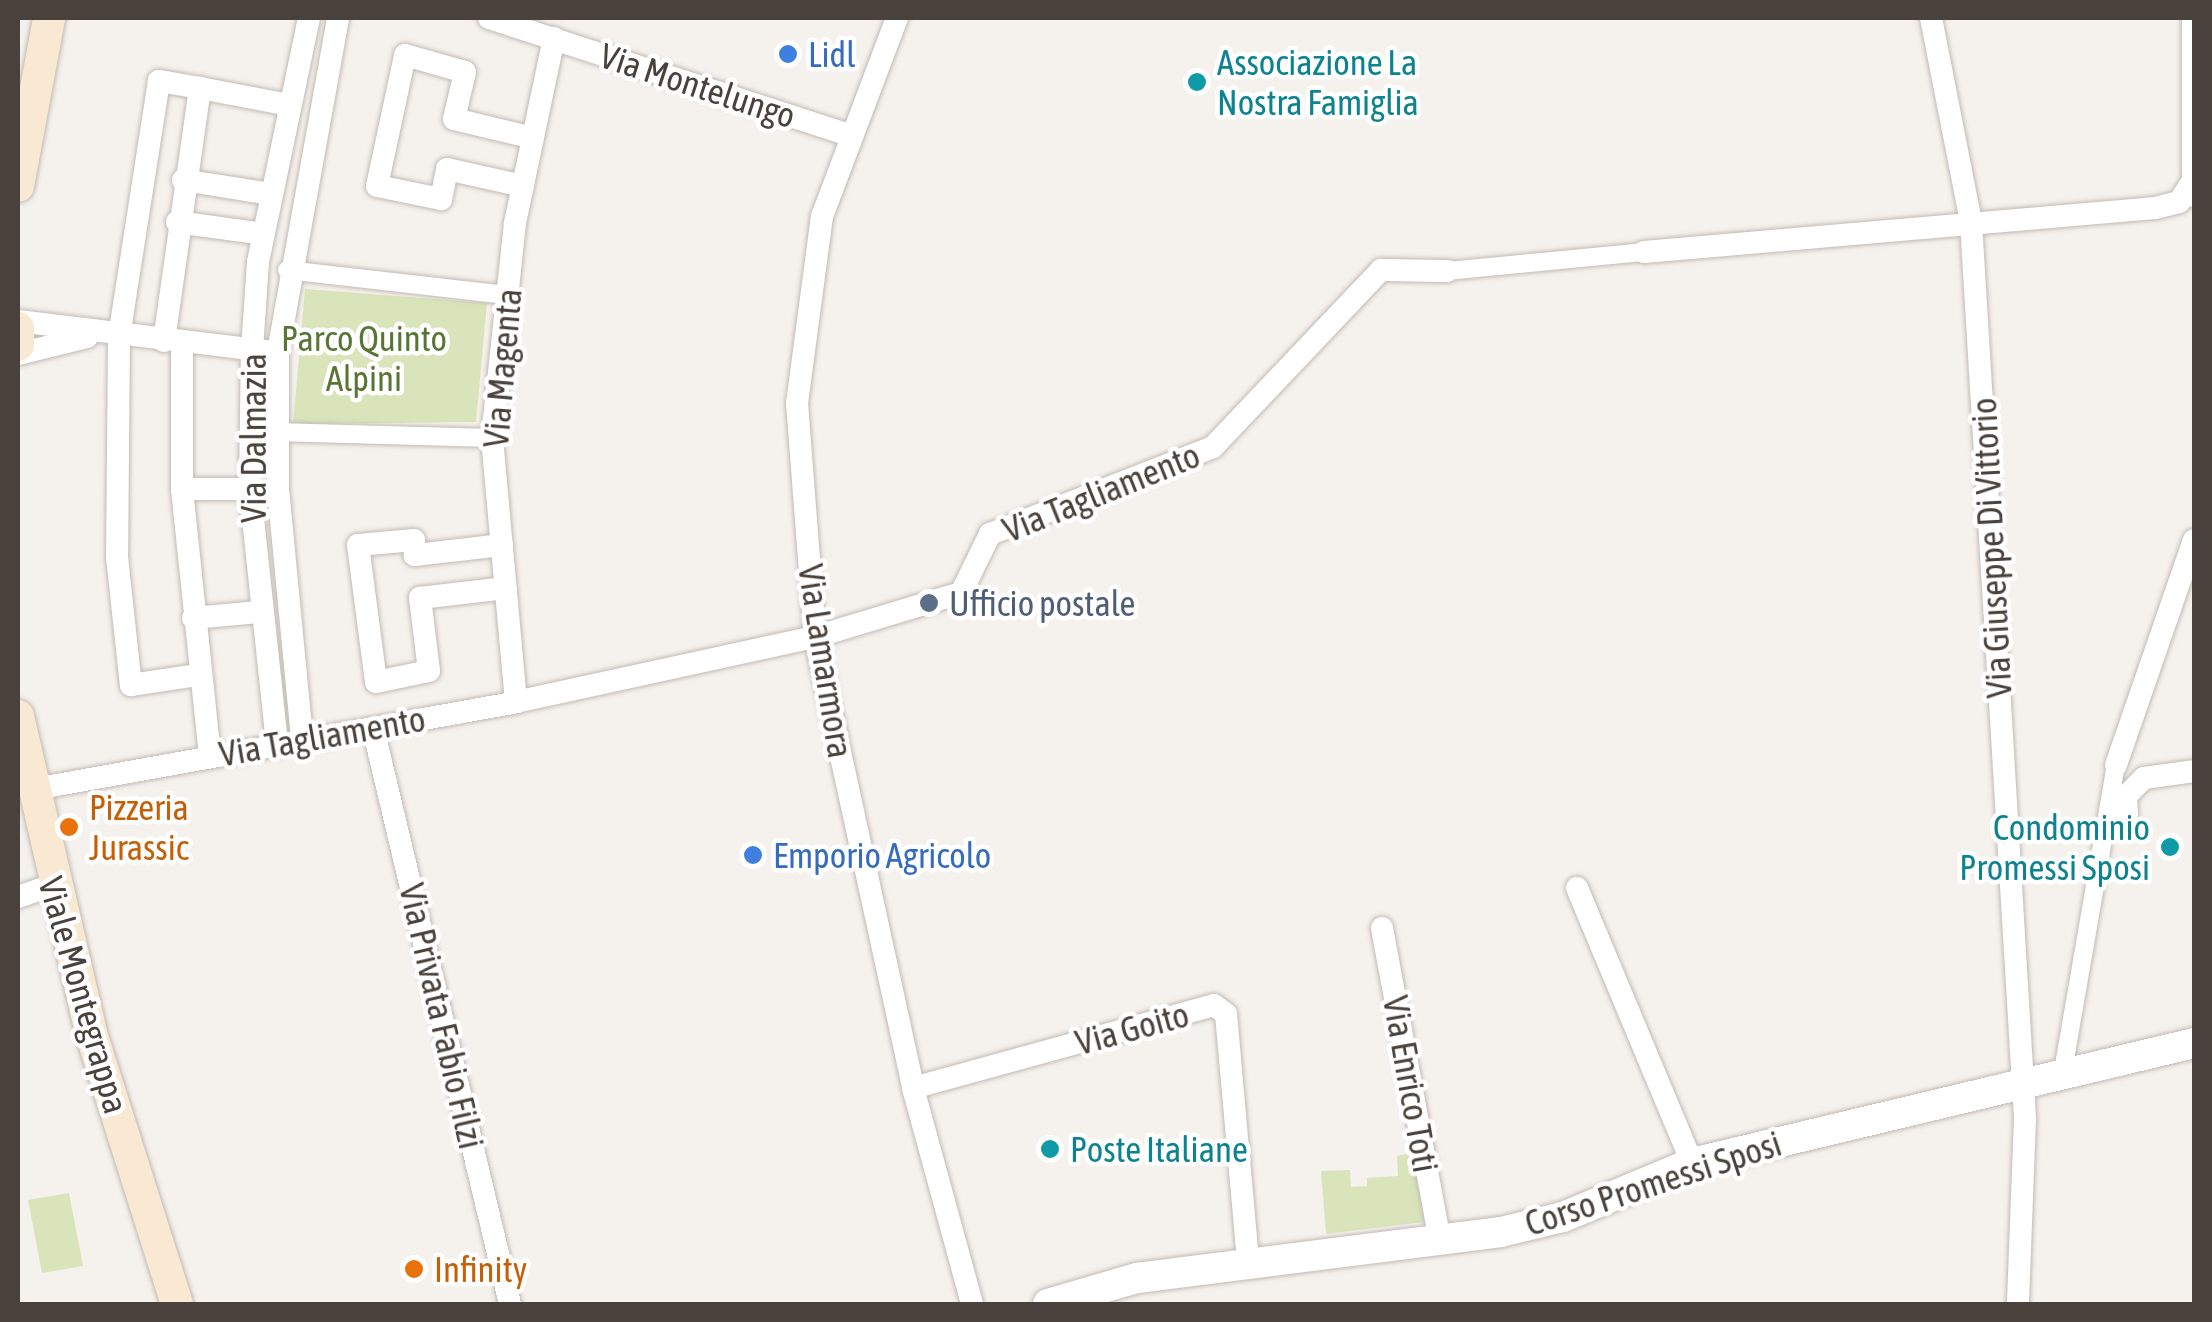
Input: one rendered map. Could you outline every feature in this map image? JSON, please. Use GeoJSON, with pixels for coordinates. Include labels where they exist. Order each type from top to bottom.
{"type":"FeatureCollection","features":[{"type":"Feature","properties":{"kind":"main road"},"geometry":{"type":"LineString","coordinates":[[18,186],[49,18]]}},
{"type":"Feature","properties":{"kind":"main road"},"geometry":{"type":"LineString","coordinates":[[18,325],[18,344]]}},
{"type":"Feature","properties":{"kind":"main road","name":"Viale Montegrappa"},"geometry":{"type":"LineString","coordinates":[[18,716],[29,790],[53,885],[180,1304]]}},
{"type":"Feature","properties":{"kind":"street","name":"Via Dalmazia"},"geometry":{"type":"LineString","coordinates":[[278,743],[260,612],[250,490],[252,350],[270,194],[309,18]]}},
{"type":"Feature","properties":{"kind":"street","name":"Via Dalmazia"},"geometry":{"type":"LineString","coordinates":[[302,738],[274,432],[278,352],[287,270],[338,18]]}},
{"type":"Feature","properties":{"kind":"street","name":"Via Montelungo"},"geometry":{"type":"LineString","coordinates":[[489,18],[849,136]]}},
{"type":"Feature","properties":{"kind":"street","name":"Via Lamarmora"},"geometry":{"type":"LineString","coordinates":[[896,18],[849,136],[801,322],[798,404],[815,637],[914,1088],[972,1304]]}},
{"type":"Feature","properties":{"kind":"street","name":"Via Giuseppe Di Vittorio"},"geometry":{"type":"LineString","coordinates":[[1931,18],[1971,222],[2022,1082],[2018,1304]]}},
{"type":"Feature","properties":{"kind":"street"},"geometry":{"type":"LineString","coordinates":[[2193,18],[2193,190]]}},
{"type":"Feature","properties":{"kind":"street","name":"Via Magenta"},"geometry":{"type":"LineString","coordinates":[[516,702],[492,438],[523,186],[554,38]]}},
{"type":"Feature","properties":{"kind":"street"},"geometry":{"type":"LineString","coordinates":[[523,186],[447,169],[441,199],[377,186],[405,56],[466,72],[454,119],[533,138]]}},
{"type":"Feature","properties":{"kind":"street"},"geometry":{"type":"LineString","coordinates":[[198,676],[131,686],[114,495],[108,335],[159,81],[289,105]]}},
{"type":"Feature","properties":{"kind":"street"},"geometry":{"type":"LineString","coordinates":[[200,88],[177,222],[173,342],[198,676],[210,756]]}},
{"type":"Feature","properties":{"kind":"street"},"geometry":{"type":"LineString","coordinates":[[183,180],[270,194]]}},
{"type":"Feature","properties":{"kind":"street","name":"Via Tagliamento"},"geometry":{"type":"LineString","coordinates":[[29,790],[516,702],[815,637],[961,593],[990,534],[1213,447],[1381,270],[1447,272],[2154,208],[2179,202],[2193,190]]}},
{"type":"Feature","properties":{"kind":"street"},"geometry":{"type":"LineString","coordinates":[[177,222],[264,234]]}},
{"type":"Feature","properties":{"kind":"street"},"geometry":{"type":"LineString","coordinates":[[287,270],[507,295]]}},
{"type":"Feature","properties":{"kind":"street"},"geometry":{"type":"LineString","coordinates":[[18,325],[278,352]]}},
{"type":"Feature","properties":{"kind":"street"},"geometry":{"type":"LineString","coordinates":[[18,354],[108,335]]}},
{"type":"Feature","properties":{"kind":"street"},"geometry":{"type":"LineString","coordinates":[[274,432],[492,438]]}},
{"type":"Feature","properties":{"kind":"street"},"geometry":{"type":"LineString","coordinates":[[182,489],[250,490]]}},
{"type":"Feature","properties":{"kind":"street"},"geometry":{"type":"LineString","coordinates":[[502,545],[415,555],[414,540],[358,545],[376,682],[430,671],[420,598],[506,588]]}},
{"type":"Feature","properties":{"kind":"street"},"geometry":{"type":"LineString","coordinates":[[2063,1072],[2116,766],[2194,540]]}},
{"type":"Feature","properties":{"kind":"street"},"geometry":{"type":"LineString","coordinates":[[193,618],[260,612]]}},
{"type":"Feature","properties":{"kind":"street","name":"Via Privata Fabio Filzi"},"geometry":{"type":"LineString","coordinates":[[373,728],[510,1304]]}},
{"type":"Feature","properties":{"kind":"street"},"geometry":{"type":"LineString","coordinates":[[2128,814],[2126,796],[2144,778],[2194,772]]}},
{"type":"Feature","properties":{"kind":"street"},"geometry":{"type":"LineString","coordinates":[[18,897],[53,885]]}},
{"type":"Feature","properties":{"kind":"street"},"geometry":{"type":"LineString","coordinates":[[1577,888],[1692,1162]]}},
{"type":"Feature","properties":{"kind":"street","name":"Via Enrico Toti"},"geometry":{"type":"LineString","coordinates":[[1382,928],[1440,1240]]}},
{"type":"Feature","properties":{"kind":"street","name":"Via Goito"},"geometry":{"type":"LineString","coordinates":[[914,1088],[1214,1005],[1226,1014],[1248,1260]]}},
{"type":"Feature","properties":{"kind":"street","name":"Corso Promessi Sposi"},"geometry":{"type":"LineString","coordinates":[[1048,1304],[1136,1278],[1248,1260],[1440,1240],[1564,1217],[1692,1162],[2194,1042]]}},
{"type":"Feature","properties":{"kind":"green space","name":"Parco Quinto Alpini"},"geometry":{"type":"Polygon","coordinates":[[[305,289],[487,303],[476,422],[293,424],[305,289]]]}},
{"type":"Feature","properties":{"kind":"green space"},"geometry":{"type":"Polygon","coordinates":[[[1415,1152],[1424,1222],[1326,1234],[1321,1171],[1350,1170],[1351,1187],[1367,1186],[1367,1178],[1398,1176],[1397,1156],[1415,1152]]]}},
{"type":"Feature","properties":{"kind":"green space"},"geometry":{"type":"Polygon","coordinates":[[[69,1193],[83,1266],[42,1273],[28,1200],[69,1193]]]}},
{"type":"Feature","properties":{"kind":"place","name":"Lidl"},"geometry":{"type":"Point","coordinates":[788,54]}},
{"type":"Feature","properties":{"kind":"place","name":"Associazione La Nostra Famiglia"},"geometry":{"type":"Point","coordinates":[1197,82]}},
{"type":"Feature","properties":{"kind":"place","name":"Ufficio postale"},"geometry":{"type":"Point","coordinates":[929,603]}},
{"type":"Feature","properties":{"kind":"place","name":"Pizzeria Jurassic"},"geometry":{"type":"Point","coordinates":[69,827]}},
{"type":"Feature","properties":{"kind":"place","name":"Condominio Promessi Sposi"},"geometry":{"type":"Point","coordinates":[2170,847]}},
{"type":"Feature","properties":{"kind":"place","name":"Emporio Agricolo"},"geometry":{"type":"Point","coordinates":[753,855]}},
{"type":"Feature","properties":{"kind":"place","name":"Poste Italiane"},"geometry":{"type":"Point","coordinates":[1050,1149]}},
{"type":"Feature","properties":{"kind":"place","name":"Infinity"},"geometry":{"type":"Point","coordinates":[414,1269]}}]}
